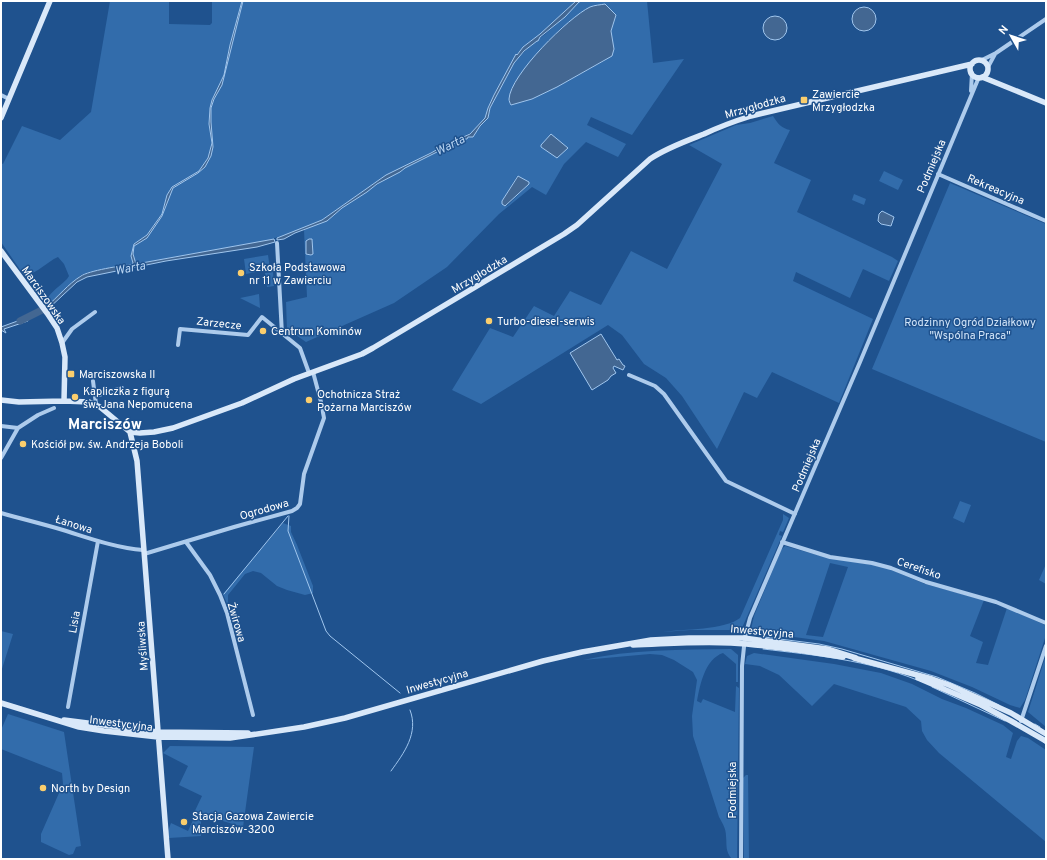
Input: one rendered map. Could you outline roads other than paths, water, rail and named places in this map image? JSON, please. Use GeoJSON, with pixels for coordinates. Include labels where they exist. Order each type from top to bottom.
{"type":"FeatureCollection","features":[{"type":"Feature","properties":{"kind":"street"},"geometry":{"type":"LineString","coordinates":[[1,118],[50,1]]}},
{"type":"Feature","properties":{"kind":"street"},"geometry":{"type":"LineString","coordinates":[[1046,19],[996,52],[972,64],[972,72],[980,77],[1046,103]]}},
{"type":"Feature","properties":{"kind":"street"},"geometry":{"type":"LineString","coordinates":[[980,77],[988,70],[996,52]]}},
{"type":"Feature","properties":{"kind":"street"},"geometry":{"type":"LineString","coordinates":[[982,60],[997,83]]}},
{"type":"Feature","properties":{"kind":"street","name":"Mrzygłodzka"},"geometry":{"type":"LineString","coordinates":[[130,432],[147,433],[173,428],[242,402],[288,381],[362,354],[577,225],[650,160],[658,154],[678,144],[751,116],[972,64]]}},
{"type":"Feature","properties":{"kind":"street","name":"Mrzygłodzka"},"geometry":{"type":"LineString","coordinates":[[955,68],[972,72]]}},
{"type":"Feature","properties":{"kind":"street","name":"Podmiejska"},"geometry":{"type":"LineString","coordinates":[[970,95],[972,72]]}},
{"type":"Feature","properties":{"kind":"street","name":"Podmiejska"},"geometry":{"type":"LineString","coordinates":[[740,859],[742,678],[744,641],[750,618],[860,362],[970,95],[980,77]]}},
{"type":"Feature","properties":{"kind":"street"},"geometry":{"type":"LineString","coordinates":[[1,95],[9,99]]}},
{"type":"Feature","properties":{"kind":"street","name":"Rekreacyjna"},"geometry":{"type":"LineString","coordinates":[[938,174],[1046,221]]}},
{"type":"Feature","properties":{"kind":"street"},"geometry":{"type":"LineString","coordinates":[[276,243],[283,334],[300,348],[311,372]]}},
{"type":"Feature","properties":{"kind":"street","name":"Marciszowska"},"geometry":{"type":"LineString","coordinates":[[1,251],[57,328],[62,343],[65,364],[64,401]]}},
{"type":"Feature","properties":{"kind":"street"},"geometry":{"type":"LineString","coordinates":[[62,343],[72,329],[96,312]]}},
{"type":"Feature","properties":{"kind":"street","name":"Zarzecze"},"geometry":{"type":"LineString","coordinates":[[178,345],[180,329],[248,335],[262,317],[283,334]]}},
{"type":"Feature","properties":{"kind":"street","name":"Ogrodowa"},"geometry":{"type":"LineString","coordinates":[[144,552],[186,542],[292,511],[297,508],[302,495],[302,484],[305,469],[324,418],[324,412],[311,372]]}},
{"type":"Feature","properties":{"kind":"street"},"geometry":{"type":"LineString","coordinates":[[629,375],[655,386],[664,394],[726,481],[795,514]]}},
{"type":"Feature","properties":{"kind":"street"},"geometry":{"type":"LineString","coordinates":[[93,381],[96,404]]}},
{"type":"Feature","properties":{"kind":"street"},"geometry":{"type":"LineString","coordinates":[[95,396],[122,388]]}},
{"type":"Feature","properties":{"kind":"street"},"geometry":{"type":"LineString","coordinates":[[1,400],[26,402],[85,401],[96,404],[130,432]]}},
{"type":"Feature","properties":{"kind":"street"},"geometry":{"type":"LineString","coordinates":[[1,458],[18,428],[38,415],[54,408]]}},
{"type":"Feature","properties":{"kind":"street"},"geometry":{"type":"LineString","coordinates":[[1,426],[18,428]]}},
{"type":"Feature","properties":{"kind":"street","name":"Myśliwska"},"geometry":{"type":"LineString","coordinates":[[130,432],[137,461],[168,859]]}},
{"type":"Feature","properties":{"kind":"street","name":"Łanowa"},"geometry":{"type":"LineString","coordinates":[[1,513],[98,541],[144,552]]}},
{"type":"Feature","properties":{"kind":"street","name":"Lisia"},"geometry":{"type":"LineString","coordinates":[[68,707],[98,541]]}},
{"type":"Feature","properties":{"kind":"street","name":"Żwirowa"},"geometry":{"type":"LineString","coordinates":[[186,542],[210,575],[227,613],[253,715]]}},
{"type":"Feature","properties":{"kind":"street","name":"Cerefisko"},"geometry":{"type":"LineString","coordinates":[[782,542],[836,558],[884,566],[920,580],[996,602],[1046,623]]}},
{"type":"Feature","properties":{"kind":"street","name":"Inwestycyjna"},"geometry":{"type":"LineString","coordinates":[[1,704],[80,727],[158,735],[230,738],[304,727],[345,718],[543,661],[638,641],[663,639],[744,641],[760,645],[856,658],[932,679],[981,699],[1021,722],[1046,734]]}},
{"type":"Feature","properties":{"kind":"street"},"geometry":{"type":"LineString","coordinates":[[1021,722],[1046,646]]}},
{"type":"Feature","properties":{"kind":"street","name":"Inwestycyjna"},"geometry":{"type":"LineString","coordinates":[[1021,722],[1046,741]]}},
{"type":"Feature","properties":{"kind":"water"},"geometry":{"type":"Polygon","coordinates":[[[242,1],[222,85],[211,108],[213,147],[211,156],[205,167],[198,173],[173,188],[162,216],[147,238],[134,246],[133,254],[136,264],[274,239],[275,242],[257,247],[166,261],[87,277],[77,282],[48,309],[46,307],[81,276],[91,272],[132,265],[133,263],[131,256],[134,244],[147,235],[162,214],[167,195],[172,187],[199,171],[208,158],[212,143],[209,124],[210,108],[212,100],[224,75],[230,45],[242,1]]]}},
{"type":"Feature","properties":{"kind":"water"},"geometry":{"type":"Polygon","coordinates":[[[576,1],[582,1],[540,37],[538,41],[524,51],[514,63],[490,108],[488,118],[480,126],[473,137],[463,139],[377,184],[342,208],[327,221],[295,233],[284,239],[277,240],[277,238],[322,220],[386,175],[470,134],[485,118],[494,95],[516,54],[517,55],[523,47],[540,34],[576,1]]]}},
{"type":"Feature","properties":{"kind":"water"},"geometry":{"type":"Polygon","coordinates":[[[605,4],[616,15],[611,31],[614,49],[612,56],[557,87],[532,99],[511,105],[509,99],[512,89],[519,76],[555,34],[590,7],[605,4]]]}},
{"type":"Feature","properties":{"kind":"water"},"geometry":{"type":"Polygon","coordinates":[[[864,7],[869,8],[875,14],[875,24],[869,30],[864,31],[859,30],[853,24],[852,19],[853,14],[859,8],[864,7]]]}},
{"type":"Feature","properties":{"kind":"water"},"geometry":{"type":"Polygon","coordinates":[[[775,16],[784,19],[787,28],[784,37],[775,40],[766,37],[763,28],[766,19],[775,16]]]}},
{"type":"Feature","properties":{"kind":"water"},"geometry":{"type":"Polygon","coordinates":[[[551,134],[568,148],[557,158],[541,147],[541,145],[551,134]]]}},
{"type":"Feature","properties":{"kind":"water"},"geometry":{"type":"Polygon","coordinates":[[[518,176],[529,182],[529,184],[505,206],[502,204],[502,201],[518,176]]]}},
{"type":"Feature","properties":{"kind":"water"},"geometry":{"type":"Polygon","coordinates":[[[882,211],[894,217],[891,226],[881,224],[878,221],[879,214],[882,211]]]}},
{"type":"Feature","properties":{"kind":"water"},"geometry":{"type":"Polygon","coordinates":[[[312,239],[313,254],[311,255],[306,254],[306,241],[312,239]]]}},
{"type":"Feature","properties":{"kind":"water"},"geometry":{"type":"Polygon","coordinates":[[[26,316],[28,321],[4,329],[6,333],[1,330],[1,327],[23,319],[26,316]]]}},
{"type":"Feature","properties":{"kind":"water"},"geometry":{"type":"Polygon","coordinates":[[[601,334],[617,360],[619,359],[625,366],[623,370],[614,366],[613,368],[616,373],[592,390],[570,353],[601,334]]]}},
{"type":"Feature","properties":{"kind":"waterway","name":"Warta"},"geometry":{"type":"LineString","coordinates":[[20,321],[50,306]]}},
{"type":"Feature","properties":{"kind":"waterway"},"geometry":{"type":"LineString","coordinates":[[224,594],[288,516]]}},
{"type":"Feature","properties":{"kind":"waterway"},"geometry":{"type":"LineString","coordinates":[[289,516],[288,531],[326,631],[330,636],[400,693]]}},
{"type":"Feature","properties":{"kind":"waterway"},"geometry":{"type":"LineString","coordinates":[[764,637],[819,644],[842,649],[937,677],[999,705]]}},
{"type":"Feature","properties":{"kind":"waterway"},"geometry":{"type":"LineString","coordinates":[[763,649],[841,659],[898,673],[917,680]]}},
{"type":"Feature","properties":{"kind":"waterway"},"geometry":{"type":"LineString","coordinates":[[932,687],[1005,721]]}},
{"type":"Feature","properties":{"kind":"waterway"},"geometry":{"type":"LineString","coordinates":[[391,771],[409,742],[413,727],[410,710]]}},
{"type":"Feature","properties":{"kind":"waterway"},"geometry":{"type":"LineString","coordinates":[[1035,724],[1040,727]]}},
{"type":"Feature","properties":{"kind":"place","name":"Zawiercie Mrzygłodzka"},"geometry":{"type":"Point","coordinates":[804,100]}},
{"type":"Feature","properties":{"kind":"place","name":"Szkoła Podstawowa nr 11 w Zawierciu"},"geometry":{"type":"Point","coordinates":[241,273]}},
{"type":"Feature","properties":{"kind":"place","name":"Turbo-diesel-serwis"},"geometry":{"type":"Point","coordinates":[489,321]}},
{"type":"Feature","properties":{"kind":"place","name":"Centrum Kominów"},"geometry":{"type":"Point","coordinates":[263,331]}},
{"type":"Feature","properties":{"kind":"place","name":"Marciszowska II"},"geometry":{"type":"Point","coordinates":[71,374]}},
{"type":"Feature","properties":{"kind":"place","name":"Kapliczka z figurą św. Jana Nepomucena"},"geometry":{"type":"Point","coordinates":[75,397]}},
{"type":"Feature","properties":{"kind":"place","name":"Ochotnicza Straż Pożarna Marciszów"},"geometry":{"type":"Point","coordinates":[309,400]}},
{"type":"Feature","properties":{"kind":"place","name":"Kościół pw. św. Andrzeja Boboli"},"geometry":{"type":"Point","coordinates":[23,444]}},
{"type":"Feature","properties":{"kind":"place","name":"North by Design"},"geometry":{"type":"Point","coordinates":[43,788]}},
{"type":"Feature","properties":{"kind":"place","name":"Stacja Gazowa Zawiercie Marciszów-3200"},"geometry":{"type":"Point","coordinates":[184,822]}},
{"type":"Feature","properties":{"kind":"district","name":"Marciszów"},"geometry":{"type":"Point","coordinates":[105,424]}},
{"type":"Feature","properties":{"kind":"park label","name":"Rodzinny Ogród Działkowy \"Wspólna Praca\""},"geometry":{"type":"Point","coordinates":[970,328]}}]}
